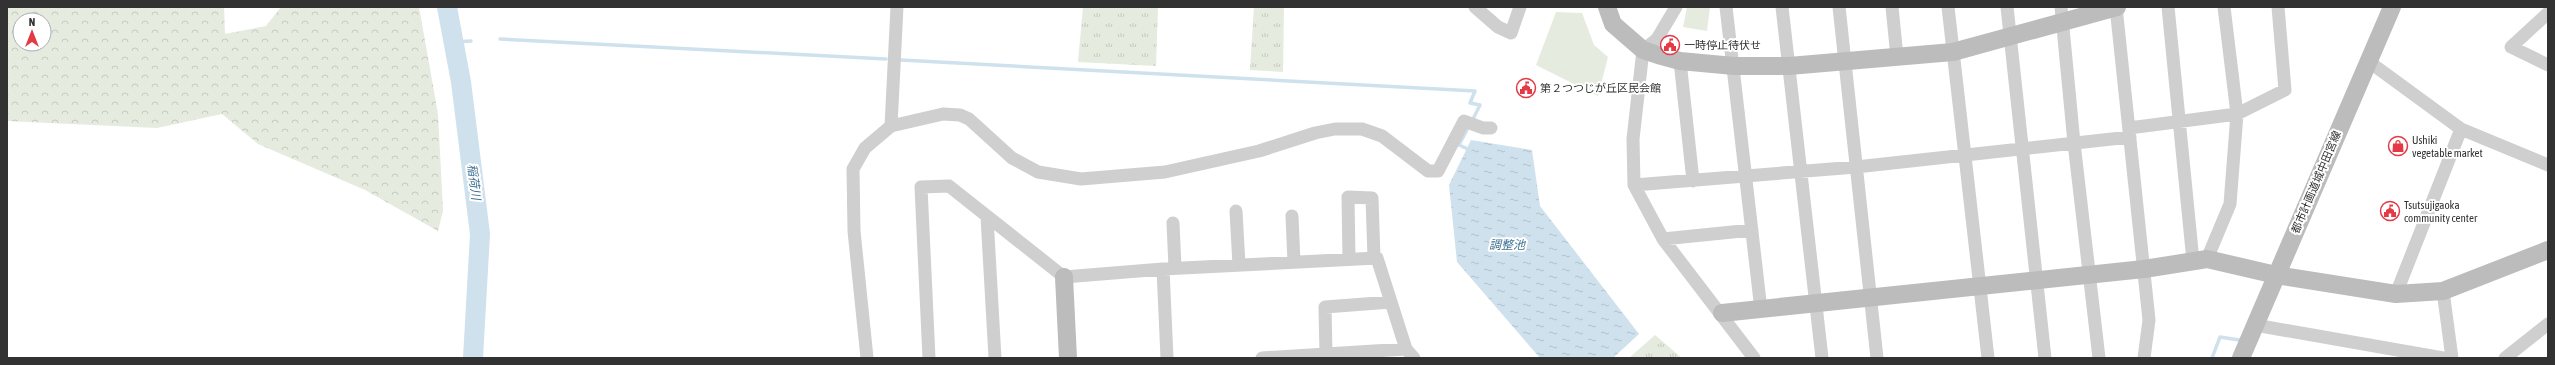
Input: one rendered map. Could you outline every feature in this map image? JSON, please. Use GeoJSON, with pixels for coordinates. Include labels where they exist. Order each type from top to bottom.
{"type":"FeatureCollection","features":[{"type":"Feature","properties":{"kind":"street"},"geometry":{"type":"LineString","coordinates":[[891,126],[897,7]]}},
{"type":"Feature","properties":{"kind":"street"},"geometry":{"type":"LineString","coordinates":[[1475,7],[1498,27],[1511,33],[1520,7]]}},
{"type":"Feature","properties":{"kind":"street"},"geometry":{"type":"LineString","coordinates":[[1607,7],[1613,24],[1643,50],[1680,61],[1734,66],[1789,66],[1953,52],[2011,38],[2062,15],[2116,7],[2149,320],[2144,358]]}},
{"type":"Feature","properties":{"kind":"street"},"geometry":{"type":"LineString","coordinates":[[1676,7],[1657,39],[1643,50],[1633,139],[1634,185],[1663,239],[1722,313],[1754,358]]}},
{"type":"Feature","properties":{"kind":"street"},"geometry":{"type":"LineString","coordinates":[[1726,7],[1734,66],[1744,177],[1752,230],[1761,310]]}},
{"type":"Feature","properties":{"kind":"street"},"geometry":{"type":"LineString","coordinates":[[1782,7],[1817,303],[1822,358]]}},
{"type":"Feature","properties":{"kind":"street"},"geometry":{"type":"LineString","coordinates":[[1839,7],[1877,358]]}},
{"type":"Feature","properties":{"kind":"street"},"geometry":{"type":"LineString","coordinates":[[1892,7],[1897,57]]}},
{"type":"Feature","properties":{"kind":"street"},"geometry":{"type":"LineString","coordinates":[[1948,7],[1981,285],[1988,358]]}},
{"type":"Feature","properties":{"kind":"street"},"geometry":{"type":"LineString","coordinates":[[2007,7],[2036,279],[2046,358]]}},
{"type":"Feature","properties":{"kind":"street"},"geometry":{"type":"LineString","coordinates":[[2168,7],[2181,121],[2200,260]]}},
{"type":"Feature","properties":{"kind":"street"},"geometry":{"type":"LineString","coordinates":[[2200,260],[2230,204],[2237,114],[2224,7]]}},
{"type":"Feature","properties":{"kind":"street"},"geometry":{"type":"LineString","coordinates":[[1634,185],[1856,167],[2074,143],[2181,121],[2237,114],[2285,90],[2278,7]]}},
{"type":"Feature","properties":{"kind":"street","name":"都市計画道城中田宮線"},"geometry":{"type":"LineString","coordinates":[[2241,358],[2392,7]]}},
{"type":"Feature","properties":{"kind":"street"},"geometry":{"type":"LineString","coordinates":[[2548,13],[2511,48],[2548,65]]}},
{"type":"Feature","properties":{"kind":"street"},"geometry":{"type":"LineString","coordinates":[[2062,15],[2088,275],[2099,358]]}},
{"type":"Feature","properties":{"kind":"street"},"geometry":{"type":"LineString","coordinates":[[1680,61],[1694,181]]}},
{"type":"Feature","properties":{"kind":"street"},"geometry":{"type":"LineString","coordinates":[[2368,61],[2462,129],[2548,165]]}},
{"type":"Feature","properties":{"kind":"street"},"geometry":{"type":"LineString","coordinates":[[867,358],[854,231],[853,169],[865,148],[891,126],[943,114],[960,115],[969,119],[1012,158],[1038,172],[1081,179],[1165,172],[1259,152],[1315,133],[1335,129],[1362,129],[1382,136],[1428,171],[1438,171],[1464,121],[1483,128],[1491,128]]}},
{"type":"Feature","properties":{"kind":"street"},"geometry":{"type":"LineString","coordinates":[[2396,294],[2462,129]]}},
{"type":"Feature","properties":{"kind":"street"},"geometry":{"type":"LineString","coordinates":[[929,358],[921,187],[949,186],[1064,277],[1169,268],[1377,258],[1410,354],[1326,354],[1262,358]]}},
{"type":"Feature","properties":{"kind":"street"},"geometry":{"type":"LineString","coordinates":[[1350,259],[1348,197],[1372,198],[1374,258]]}},
{"type":"Feature","properties":{"kind":"street"},"geometry":{"type":"LineString","coordinates":[[1236,210],[1239,265]]}},
{"type":"Feature","properties":{"kind":"street"},"geometry":{"type":"LineString","coordinates":[[1292,216],[1294,262]]}},
{"type":"Feature","properties":{"kind":"street"},"geometry":{"type":"LineString","coordinates":[[987,217],[995,358]]}},
{"type":"Feature","properties":{"kind":"street"},"geometry":{"type":"LineString","coordinates":[[1167,358],[1169,268],[1173,223]]}},
{"type":"Feature","properties":{"kind":"street"},"geometry":{"type":"LineString","coordinates":[[1663,239],[1752,230]]}},
{"type":"Feature","properties":{"kind":"street"},"geometry":{"type":"LineString","coordinates":[[1722,313],[1761,310],[2036,279],[2144,269],[2200,260],[2276,275],[2396,294],[2443,291],[2548,250]]}},
{"type":"Feature","properties":{"kind":"street"},"geometry":{"type":"LineString","coordinates":[[1064,277],[1068,358]]}},
{"type":"Feature","properties":{"kind":"street"},"geometry":{"type":"LineString","coordinates":[[2443,291],[2452,358]]}},
{"type":"Feature","properties":{"kind":"street"},"geometry":{"type":"LineString","coordinates":[[1326,354],[1325,308],[1391,302]]}},
{"type":"Feature","properties":{"kind":"street"},"geometry":{"type":"LineString","coordinates":[[2505,358],[2548,324]]}},
{"type":"Feature","properties":{"kind":"street"},"geometry":{"type":"LineString","coordinates":[[2255,325],[2443,358]]}},
{"type":"Feature","properties":{"kind":"green space"},"geometry":{"type":"Polygon","coordinates":[[[7,7],[224,7],[225,34],[266,26],[281,7],[419,7],[438,114],[443,211],[438,231],[365,190],[258,144],[222,114],[157,128],[7,121],[7,7]]]}},
{"type":"Feature","properties":{"kind":"green space"},"geometry":{"type":"Polygon","coordinates":[[[1083,7],[1158,7],[1156,66],[1078,62],[1083,7]]]}},
{"type":"Feature","properties":{"kind":"green space"},"geometry":{"type":"Polygon","coordinates":[[[1254,7],[1284,7],[1283,72],[1250,70],[1254,7]]]}},
{"type":"Feature","properties":{"kind":"green space"},"geometry":{"type":"Polygon","coordinates":[[[1687,7],[1710,7],[1707,31],[1683,27],[1687,7]]]}},
{"type":"Feature","properties":{"kind":"green space"},"geometry":{"type":"Polygon","coordinates":[[[1556,12],[1582,13],[1594,45],[1608,57],[1598,96],[1536,65],[1556,12]]]}},
{"type":"Feature","properties":{"kind":"green space"},"geometry":{"type":"Polygon","coordinates":[[[1655,335],[1682,358],[1629,358],[1655,335]]]}},
{"type":"Feature","properties":{"kind":"water","name":"調整池"},"geometry":{"type":"Polygon","coordinates":[[[1471,140],[1532,150],[1540,206],[1639,334],[1613,358],[1540,358],[1457,262],[1449,185],[1471,140]]]}},
{"type":"Feature","properties":{"kind":"waterway","name":"稲荷川"},"geometry":{"type":"LineString","coordinates":[[447,7],[461,82],[480,234],[473,358]]}},
{"type":"Feature","properties":{"kind":"waterway"},"geometry":{"type":"LineString","coordinates":[[500,39],[886,59]]}},
{"type":"Feature","properties":{"kind":"waterway"},"geometry":{"type":"LineString","coordinates":[[454,42],[471,41]]}},
{"type":"Feature","properties":{"kind":"waterway"},"geometry":{"type":"LineString","coordinates":[[901,60],[1475,91],[1470,103],[1480,105],[1472,121]]}},
{"type":"Feature","properties":{"kind":"waterway"},"geometry":{"type":"LineString","coordinates":[[1469,126],[1459,145],[1470,150]]}},
{"type":"Feature","properties":{"kind":"waterway"},"geometry":{"type":"LineString","coordinates":[[2212,358],[2220,337],[2239,340]]}},
{"type":"Feature","properties":{"kind":"place","name":"一時停止待伏せ"},"geometry":{"type":"Point","coordinates":[1670,45]}},
{"type":"Feature","properties":{"kind":"place","name":"第２つつじが丘区民会館"},"geometry":{"type":"Point","coordinates":[1526,88]}},
{"type":"Feature","properties":{"kind":"place","name":"Ushiki vegetable market"},"geometry":{"type":"Point","coordinates":[2398,146]}},
{"type":"Feature","properties":{"kind":"place","name":"Tsutsujigaoka community center"},"geometry":{"type":"Point","coordinates":[2390,211]}}]}
